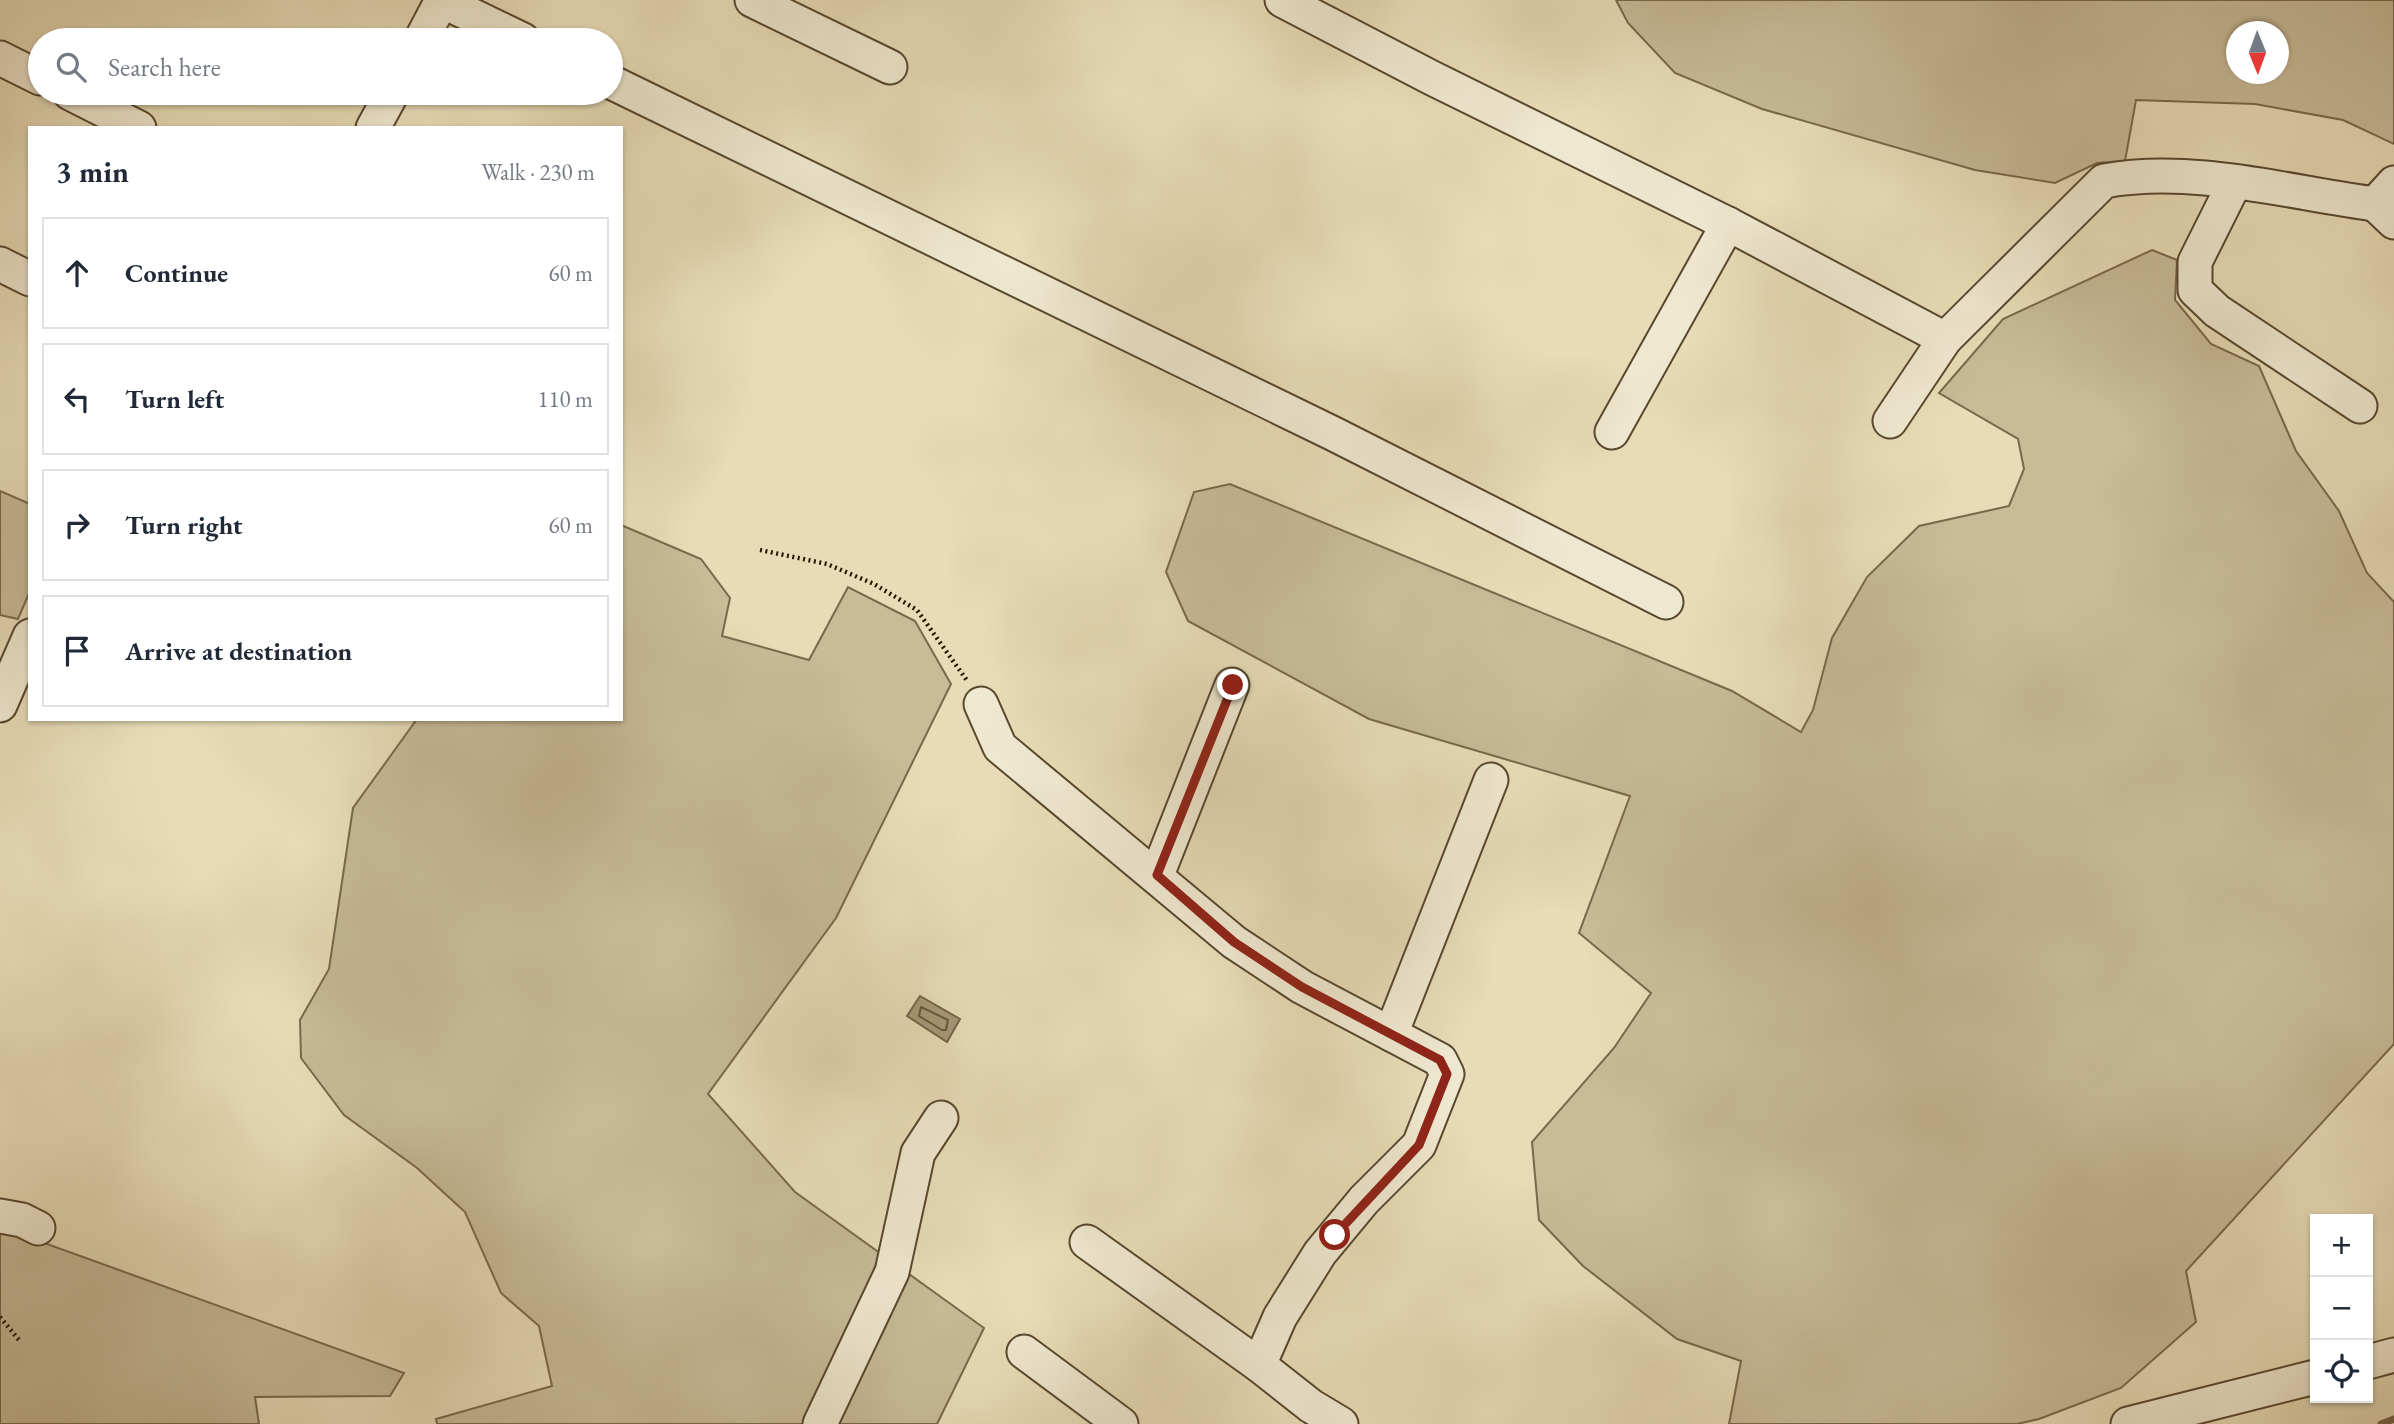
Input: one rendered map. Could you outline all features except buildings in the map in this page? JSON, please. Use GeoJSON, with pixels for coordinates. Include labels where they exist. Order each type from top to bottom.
{"type":"FeatureCollection","features":[{"type":"Feature","properties":{"kind":"street"},"geometry":{"type":"LineString","coordinates":[[752,0],[890,66]]}},
{"type":"Feature","properties":{"kind":"street"},"geometry":{"type":"LineString","coordinates":[[1282,0],[1432,78],[1728,224],[1945,339]]}},
{"type":"Feature","properties":{"kind":"street"},"geometry":{"type":"LineString","coordinates":[[427,28],[442,1],[498,28]]}},
{"type":"Feature","properties":{"kind":"street"},"geometry":{"type":"LineString","coordinates":[[0,58],[28,72]]}},
{"type":"Feature","properties":{"kind":"street"},"geometry":{"type":"LineString","coordinates":[[623,88],[1320,427],[1666,602]]}},
{"type":"Feature","properties":{"kind":"street"},"geometry":{"type":"LineString","coordinates":[[93,105],[135,126]]}},
{"type":"Feature","properties":{"kind":"street"},"geometry":{"type":"LineString","coordinates":[[374,126],[385,105]]}},
{"type":"Feature","properties":{"kind":"street"},"geometry":{"type":"LineString","coordinates":[[1890,421],[1945,339],[2104,181],[2135,176],[2235,182],[2388,203]]}},
{"type":"Feature","properties":{"kind":"street"},"geometry":{"type":"LineString","coordinates":[[2235,182],[2195,262],[2195,290],[2217,311],[2360,406]]}},
{"type":"Feature","properties":{"kind":"street"},"geometry":{"type":"LineString","coordinates":[[1612,432],[1728,224]]}},
{"type":"Feature","properties":{"kind":"street"},"geometry":{"type":"LineString","coordinates":[[0,264],[28,278]]}},
{"type":"Feature","properties":{"kind":"street"},"geometry":{"type":"LineString","coordinates":[[0,705],[28,641]]}},
{"type":"Feature","properties":{"kind":"street"},"geometry":{"type":"LineString","coordinates":[[1157,875],[1233,685]]}},
{"type":"Feature","properties":{"kind":"street"},"geometry":{"type":"LineString","coordinates":[[981,704],[1000,747],[1157,875],[1234,942],[1302,987],[1440,1060],[1447,1074],[1419,1145],[1364,1200],[1320,1253],[1280,1317],[1259,1365]]}},
{"type":"Feature","properties":{"kind":"street"},"geometry":{"type":"LineString","coordinates":[[1391,1034],[1491,780]]}},
{"type":"Feature","properties":{"kind":"street"},"geometry":{"type":"LineString","coordinates":[[820,1424],[892,1272],[918,1153],[941,1118]]}},
{"type":"Feature","properties":{"kind":"street"},"geometry":{"type":"LineString","coordinates":[[0,1216],[22,1220],[38,1228]]}},
{"type":"Feature","properties":{"kind":"street"},"geometry":{"type":"LineString","coordinates":[[1087,1242],[1259,1365],[1311,1406],[1341,1424]]}},
{"type":"Feature","properties":{"kind":"street"},"geometry":{"type":"LineString","coordinates":[[1024,1352],[1121,1424]]}},
{"type":"Feature","properties":{"kind":"street"},"geometry":{"type":"LineString","coordinates":[[2373,1360],[2394,1354]]}},
{"type":"Feature","properties":{"kind":"street"},"geometry":{"type":"LineString","coordinates":[[2128,1424],[2310,1378]]}},
{"type":"Feature","properties":{"kind":"path"},"geometry":{"type":"LineString","coordinates":[[760,550],[827,564],[874,584],[917,610],[941,640],[981,704]]}},
{"type":"Feature","properties":{"kind":"path"},"geometry":{"type":"LineString","coordinates":[[0,1317],[19,1340]]}},
{"type":"Feature","properties":{"kind":"shaded area"},"geometry":{"type":"Polygon","coordinates":[[[1616,0],[2394,0],[2394,144],[2343,120],[2255,104],[2136,100],[2125,161],[2097,163],[2055,183],[1975,170],[1762,109],[1675,73],[1628,23],[1616,0]]]}},
{"type":"Feature","properties":{"kind":"shaded area"},"geometry":{"type":"Polygon","coordinates":[[[2152,250],[2177,260],[2175,300],[2211,344],[2259,366],[2296,451],[2339,511],[2367,573],[2394,602],[2394,1044],[2186,1271],[2196,1322],[2121,1388],[2039,1419],[2017,1424],[1729,1424],[1741,1361],[1677,1339],[1583,1266],[1539,1220],[1532,1142],[1614,1048],[1651,993],[1579,933],[1630,796],[1369,719],[1188,621],[1166,572],[1194,492],[1230,484],[1732,691],[1801,732],[1813,710],[1832,638],[1867,577],[1919,526],[2009,506],[2024,469],[2018,439],[1939,393],[2003,319],[2152,250]]]}},
{"type":"Feature","properties":{"kind":"shaded area"},"geometry":{"type":"Polygon","coordinates":[[[0,491],[28,503],[28,596],[18,619],[0,615],[0,491]]]}},
{"type":"Feature","properties":{"kind":"shaded area"},"geometry":{"type":"Polygon","coordinates":[[[623,526],[701,559],[730,598],[722,636],[809,660],[848,587],[915,621],[951,684],[836,918],[708,1094],[795,1192],[984,1328],[937,1424],[437,1424],[436,1419],[552,1386],[539,1326],[501,1293],[465,1212],[417,1168],[344,1115],[301,1058],[300,1020],[329,969],[353,808],[416,721],[623,721],[623,526]]]}},
{"type":"Feature","properties":{"kind":"shaded area"},"geometry":{"type":"Polygon","coordinates":[[[0,1227],[404,1373],[390,1396],[255,1397],[259,1424],[0,1424],[0,1227]]]}},
{"type":"Feature","properties":{"kind":"water"},"geometry":{"type":"Polygon","coordinates":[[[920,996],[960,1019],[947,1042],[907,1016],[920,996]]]}},
{"type":"Feature","properties":{"kind":"waterway"},"geometry":{"type":"LineString","coordinates":[[2381,1424],[2394,1419]]}},
{"type":"Feature","properties":{"kind":"route"},"geometry":{"type":"LineString","coordinates":[[1233,685],[1157,875],[1234,942],[1302,987],[1440,1060],[1447,1074],[1419,1145],[1364,1200],[1335,1235]]}}]}
